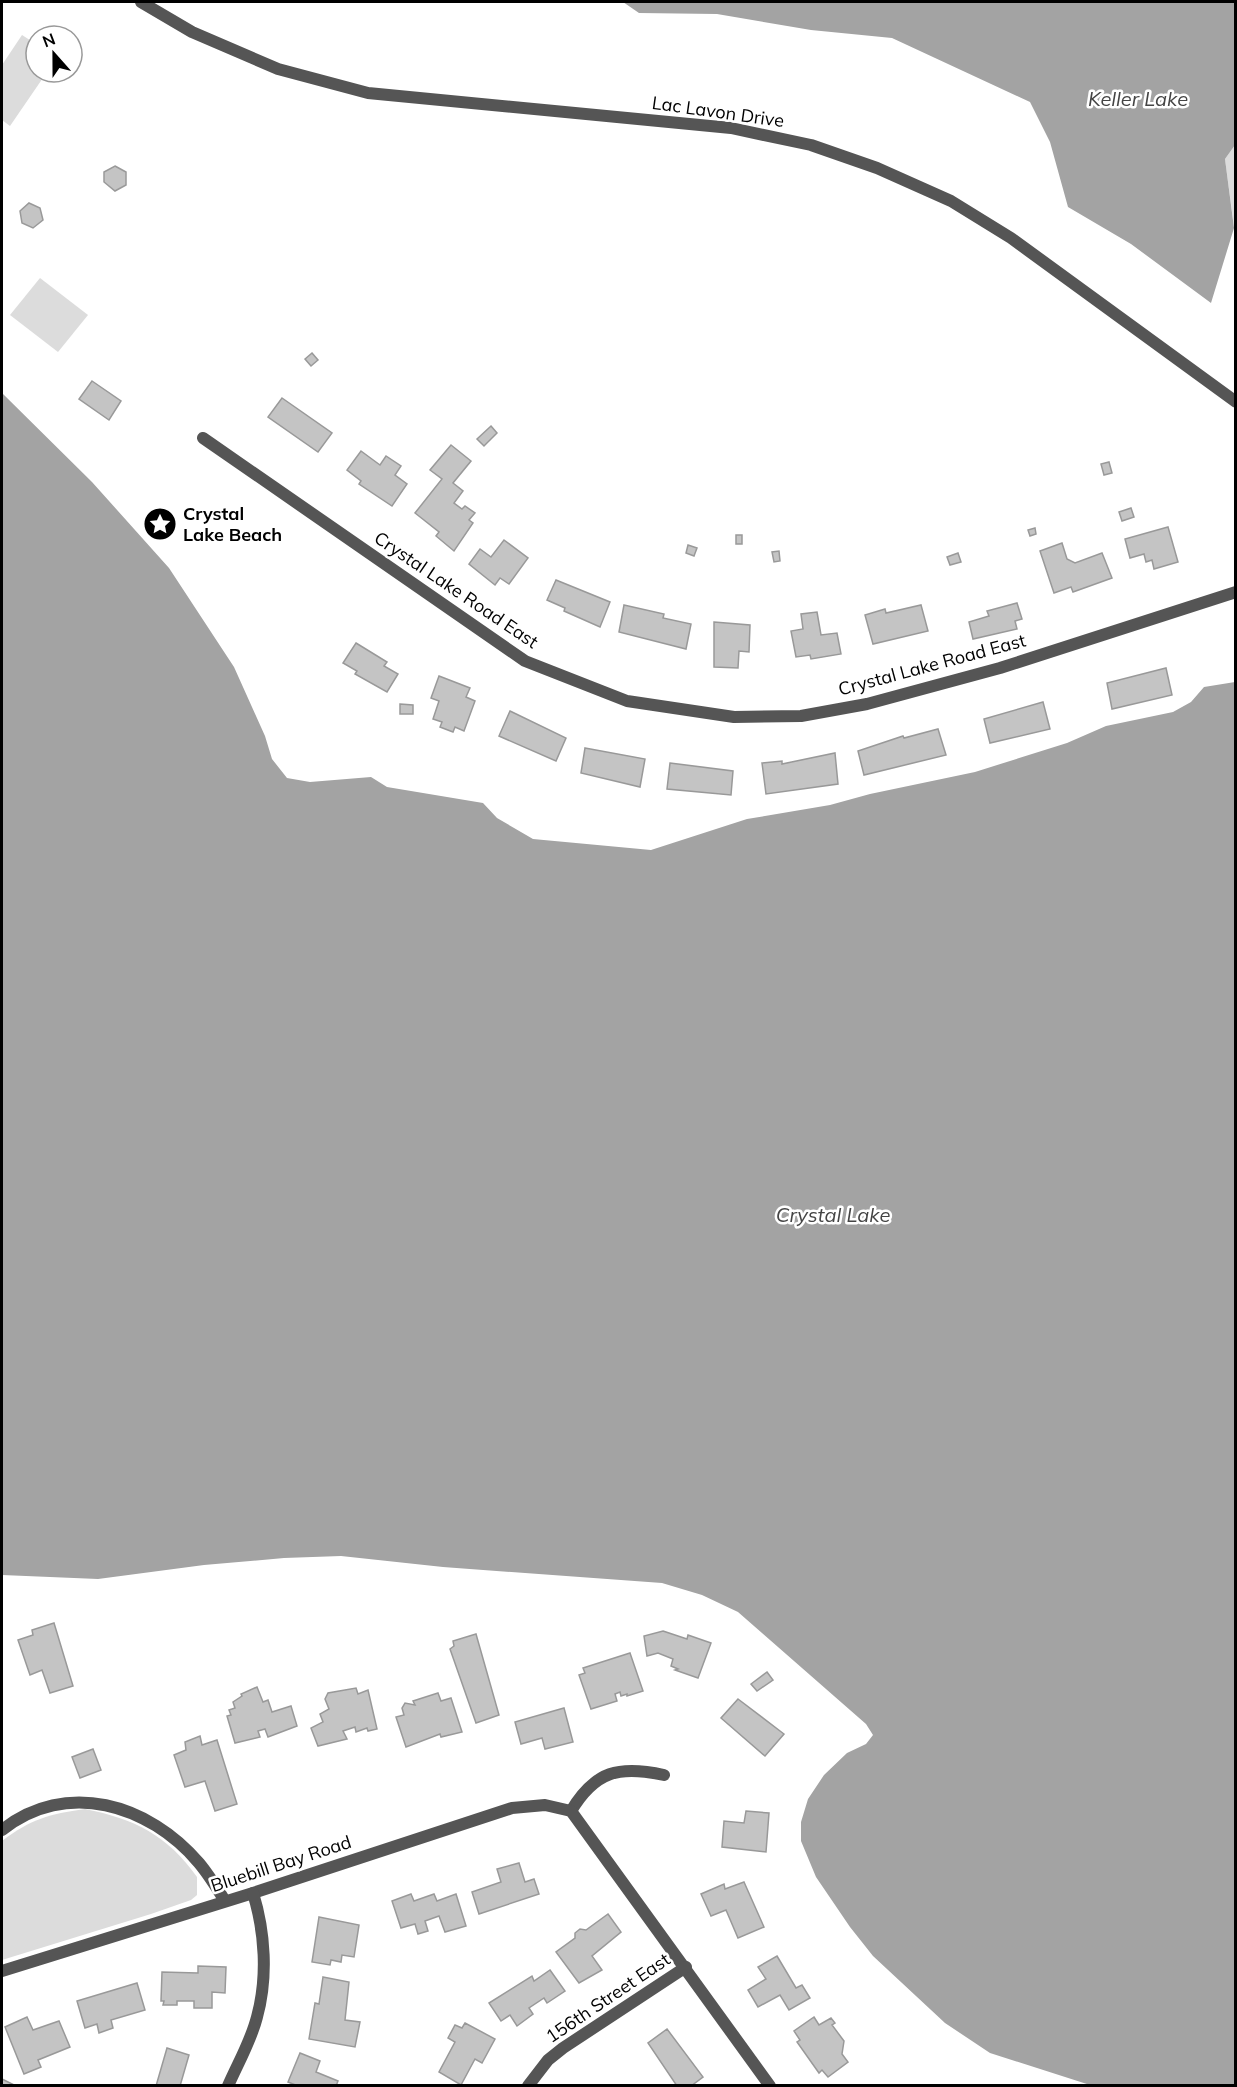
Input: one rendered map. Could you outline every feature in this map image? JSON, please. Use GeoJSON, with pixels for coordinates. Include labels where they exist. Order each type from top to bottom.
{"type":"FeatureCollection","features":[{"type":"Feature","properties":{"kind":"street","name":"Lac Lavon Drive"},"geometry":{"type":"LineString","coordinates":[[141,2],[192,32],[278,69],[368,93],[731,128],[811,145],[877,168],[951,201],[1011,238],[1236,402]]}},
{"type":"Feature","properties":{"kind":"street","name":"Crystal Lake Road East"},"geometry":{"type":"LineString","coordinates":[[202,438],[525,660],[627,702],[734,717],[801,716],[867,704],[1000,668],[1236,592]]}},
{"type":"Feature","properties":{"kind":"street"},"geometry":{"type":"LineString","coordinates":[[664,1775],[639,1769],[594,1781],[584,1790],[572,1812],[770,2085]]}},
{"type":"Feature","properties":{"kind":"street"},"geometry":{"type":"LineString","coordinates":[[2,1830],[32,1813],[60,1804],[95,1803],[123,1808],[148,1820],[172,1837],[198,1862],[225,1901]]}},
{"type":"Feature","properties":{"kind":"street","name":"Bluebill Bay Road"},"geometry":{"type":"LineString","coordinates":[[2,1971],[253,1893],[512,1808],[553,1806],[572,1812]]}},
{"type":"Feature","properties":{"kind":"street"},"geometry":{"type":"LineString","coordinates":[[228,2085],[252,2033],[260,2002],[263,1944],[253,1893]]}},
{"type":"Feature","properties":{"kind":"street","name":"156th Street East"},"geometry":{"type":"LineString","coordinates":[[528,2085],[548,2060],[563,2048],[686,1967]]}},
{"type":"Feature","properties":{"kind":"shaded area"},"geometry":{"type":"Polygon","coordinates":[[[22,35],[24,36],[24,84],[39,84],[10,126],[2,120],[2,65],[22,35]]]}},
{"type":"Feature","properties":{"kind":"shaded area"},"geometry":{"type":"Polygon","coordinates":[[[1235,145],[1235,234],[1225,159],[1235,145]]]}},
{"type":"Feature","properties":{"kind":"shaded area"},"geometry":{"type":"Polygon","coordinates":[[[40,278],[88,315],[58,352],[10,315],[40,278]]]}},
{"type":"Feature","properties":{"kind":"shaded area"},"geometry":{"type":"Polygon","coordinates":[[[85,1809],[134,1824],[162,1840],[186,1862],[197,1877],[197,1895],[191,1900],[151,1914],[2,1960],[2,1841],[22,1827],[41,1819],[85,1809]]]}},
{"type":"Feature","properties":{"kind":"water","name":"Keller Lake"},"geometry":{"type":"Polygon","coordinates":[[[623,2],[1235,2],[1235,145],[1225,159],[1234,228],[1211,303],[1131,244],[1068,207],[1050,142],[1030,102],[892,38],[811,30],[717,14],[639,13],[623,2]]]}},
{"type":"Feature","properties":{"kind":"water","name":"Crystal Lake"},"geometry":{"type":"Polygon","coordinates":[[[2,393],[92,482],[169,568],[234,667],[265,736],[272,759],[287,778],[310,782],[371,777],[387,787],[483,803],[497,818],[533,839],[651,850],[747,819],[830,805],[870,794],[975,772],[1067,743],[1106,726],[1173,712],[1191,702],[1204,687],[1235,682],[1235,2085],[1090,2085],[990,2053],[945,2023],[873,1956],[850,1927],[816,1877],[801,1841],[801,1822],[808,1799],[824,1775],[847,1753],[866,1744],[873,1735],[866,1724],[738,1612],[702,1595],[662,1583],[443,1567],[341,1556],[204,1565],[98,1579],[2,1575],[2,393]]]}},
{"type":"Feature","properties":{"kind":"building"},"geometry":{"type":"Polygon","coordinates":[[[115,166],[126,172],[126,185],[115,191],[104,182],[104,172],[115,166]]]}},
{"type":"Feature","properties":{"kind":"building"},"geometry":{"type":"Polygon","coordinates":[[[29,203],[40,208],[43,220],[33,228],[22,223],[20,211],[29,203]]]}},
{"type":"Feature","properties":{"kind":"building"},"geometry":{"type":"Polygon","coordinates":[[[312,353],[318,360],[311,366],[305,359],[312,353]]]}},
{"type":"Feature","properties":{"kind":"building"},"geometry":{"type":"Polygon","coordinates":[[[92,381],[121,401],[109,420],[79,399],[92,381]]]}},
{"type":"Feature","properties":{"kind":"building"},"geometry":{"type":"Polygon","coordinates":[[[282,398],[332,433],[318,452],[268,417],[282,398]]]}},
{"type":"Feature","properties":{"kind":"building"},"geometry":{"type":"Polygon","coordinates":[[[491,426],[497,433],[484,446],[477,439],[491,426]]]}},
{"type":"Feature","properties":{"kind":"building"},"geometry":{"type":"Polygon","coordinates":[[[451,445],[471,461],[453,483],[463,491],[454,503],[462,509],[465,506],[475,513],[469,520],[473,523],[454,551],[436,536],[439,532],[415,513],[442,479],[430,470],[451,445]]]}},
{"type":"Feature","properties":{"kind":"building"},"geometry":{"type":"Polygon","coordinates":[[[361,451],[380,465],[386,456],[401,466],[395,475],[407,484],[392,506],[359,484],[361,481],[347,470],[361,451]]]}},
{"type":"Feature","properties":{"kind":"building"},"geometry":{"type":"Polygon","coordinates":[[[1109,462],[1112,473],[1104,475],[1101,464],[1109,462]]]}},
{"type":"Feature","properties":{"kind":"building"},"geometry":{"type":"Polygon","coordinates":[[[1131,508],[1134,517],[1122,521],[1119,512],[1131,508]]]}},
{"type":"Feature","properties":{"kind":"building"},"geometry":{"type":"Polygon","coordinates":[[[1168,527],[1178,562],[1154,569],[1152,560],[1146,562],[1144,554],[1130,558],[1125,539],[1168,527]]]}},
{"type":"Feature","properties":{"kind":"building"},"geometry":{"type":"Polygon","coordinates":[[[1035,528],[1036,534],[1030,536],[1028,530],[1035,528]]]}},
{"type":"Feature","properties":{"kind":"building"},"geometry":{"type":"Polygon","coordinates":[[[736,535],[742,535],[742,544],[736,544],[736,535]]]}},
{"type":"Feature","properties":{"kind":"building"},"geometry":{"type":"Polygon","coordinates":[[[504,540],[528,558],[509,584],[500,578],[495,585],[469,564],[480,549],[491,557],[504,540]]]}},
{"type":"Feature","properties":{"kind":"building"},"geometry":{"type":"Polygon","coordinates":[[[1062,543],[1067,559],[1075,563],[1102,553],[1112,578],[1073,592],[1071,587],[1054,593],[1040,551],[1062,543]]]}},
{"type":"Feature","properties":{"kind":"building"},"geometry":{"type":"Polygon","coordinates":[[[688,545],[697,548],[694,556],[686,553],[688,545]]]}},
{"type":"Feature","properties":{"kind":"building"},"geometry":{"type":"Polygon","coordinates":[[[779,551],[780,561],[774,562],[772,552],[779,551]]]}},
{"type":"Feature","properties":{"kind":"building"},"geometry":{"type":"Polygon","coordinates":[[[958,553],[961,562],[950,565],[947,557],[958,553]]]}},
{"type":"Feature","properties":{"kind":"building"},"geometry":{"type":"Polygon","coordinates":[[[556,580],[610,602],[600,627],[564,611],[565,608],[547,600],[556,580]]]}},
{"type":"Feature","properties":{"kind":"building"},"geometry":{"type":"Polygon","coordinates":[[[1017,603],[1022,619],[1015,621],[1017,629],[973,639],[969,622],[989,616],[987,611],[1017,603]]]}},
{"type":"Feature","properties":{"kind":"building"},"geometry":{"type":"Polygon","coordinates":[[[624,605],[664,614],[663,618],[691,624],[686,649],[619,632],[624,605]]]}},
{"type":"Feature","properties":{"kind":"building"},"geometry":{"type":"Polygon","coordinates":[[[921,605],[928,631],[873,644],[865,615],[885,609],[886,613],[921,605]]]}},
{"type":"Feature","properties":{"kind":"building"},"geometry":{"type":"Polygon","coordinates":[[[817,612],[821,635],[837,633],[841,654],[811,659],[810,655],[796,657],[791,631],[803,629],[801,614],[817,612]]]}},
{"type":"Feature","properties":{"kind":"building"},"geometry":{"type":"Polygon","coordinates":[[[714,622],[750,625],[749,652],[739,651],[738,668],[714,667],[714,622]]]}},
{"type":"Feature","properties":{"kind":"building"},"geometry":{"type":"Polygon","coordinates":[[[356,643],[387,662],[384,666],[398,674],[387,692],[355,674],[357,671],[343,663],[356,643]]]}},
{"type":"Feature","properties":{"kind":"building"},"geometry":{"type":"Polygon","coordinates":[[[1166,668],[1172,695],[1112,709],[1107,683],[1166,668]]]}},
{"type":"Feature","properties":{"kind":"building"},"geometry":{"type":"Polygon","coordinates":[[[439,676],[470,688],[466,697],[475,701],[464,731],[455,727],[453,732],[440,727],[442,722],[433,719],[439,701],[431,698],[439,676]]]}},
{"type":"Feature","properties":{"kind":"building"},"geometry":{"type":"Polygon","coordinates":[[[1043,702],[1050,729],[990,743],[984,719],[1043,702]]]}},
{"type":"Feature","properties":{"kind":"building"},"geometry":{"type":"Polygon","coordinates":[[[400,704],[413,705],[413,714],[400,714],[400,704]]]}},
{"type":"Feature","properties":{"kind":"building"},"geometry":{"type":"Polygon","coordinates":[[[510,711],[566,738],[556,761],[499,736],[510,711]]]}},
{"type":"Feature","properties":{"kind":"building"},"geometry":{"type":"Polygon","coordinates":[[[938,729],[946,755],[864,775],[858,751],[903,736],[904,738],[938,729]]]}},
{"type":"Feature","properties":{"kind":"building"},"geometry":{"type":"Polygon","coordinates":[[[585,748],[645,759],[640,787],[581,773],[585,748]]]}},
{"type":"Feature","properties":{"kind":"building"},"geometry":{"type":"Polygon","coordinates":[[[835,753],[838,784],[766,794],[762,763],[782,761],[782,764],[835,753]]]}},
{"type":"Feature","properties":{"kind":"building"},"geometry":{"type":"Polygon","coordinates":[[[670,763],[733,771],[731,795],[667,789],[670,763]]]}},
{"type":"Feature","properties":{"kind":"building"},"geometry":{"type":"Polygon","coordinates":[[[54,1623],[73,1686],[50,1693],[42,1670],[30,1675],[18,1640],[33,1635],[32,1630],[54,1623]]]}},
{"type":"Feature","properties":{"kind":"building"},"geometry":{"type":"Polygon","coordinates":[[[663,1631],[687,1639],[688,1635],[711,1643],[698,1678],[675,1670],[678,1669],[671,1666],[673,1659],[658,1653],[647,1656],[644,1636],[663,1631]]]}},
{"type":"Feature","properties":{"kind":"building"},"geometry":{"type":"Polygon","coordinates":[[[476,1634],[499,1715],[476,1723],[450,1649],[454,1646],[453,1641],[476,1634]]]}},
{"type":"Feature","properties":{"kind":"building"},"geometry":{"type":"Polygon","coordinates":[[[630,1653],[643,1691],[627,1696],[627,1694],[621,1696],[620,1692],[615,1694],[617,1701],[591,1709],[579,1675],[585,1673],[583,1668],[630,1653]]]}},
{"type":"Feature","properties":{"kind":"building"},"geometry":{"type":"Polygon","coordinates":[[[767,1672],[773,1680],[757,1691],[751,1684],[767,1672]]]}},
{"type":"Feature","properties":{"kind":"building"},"geometry":{"type":"Polygon","coordinates":[[[257,1687],[263,1702],[268,1700],[272,1712],[291,1706],[297,1726],[268,1737],[265,1729],[258,1731],[260,1737],[235,1743],[227,1716],[231,1715],[229,1710],[235,1708],[233,1702],[242,1696],[241,1694],[257,1687]]]}},
{"type":"Feature","properties":{"kind":"building"},"geometry":{"type":"Polygon","coordinates":[[[356,1688],[358,1694],[368,1690],[377,1729],[368,1731],[367,1728],[356,1732],[355,1727],[343,1731],[347,1739],[318,1746],[311,1728],[323,1722],[320,1714],[329,1709],[325,1699],[328,1693],[356,1688]]]}},
{"type":"Feature","properties":{"kind":"building"},"geometry":{"type":"Polygon","coordinates":[[[438,1693],[441,1701],[451,1698],[462,1732],[441,1737],[440,1734],[406,1747],[396,1717],[404,1715],[402,1708],[405,1703],[415,1705],[413,1701],[438,1693]]]}},
{"type":"Feature","properties":{"kind":"building"},"geometry":{"type":"Polygon","coordinates":[[[738,1699],[784,1734],[765,1756],[721,1718],[738,1699]]]}},
{"type":"Feature","properties":{"kind":"building"},"geometry":{"type":"Polygon","coordinates":[[[564,1708],[573,1742],[545,1749],[542,1738],[521,1744],[515,1722],[564,1708]]]}},
{"type":"Feature","properties":{"kind":"building"},"geometry":{"type":"Polygon","coordinates":[[[200,1736],[202,1745],[217,1740],[237,1804],[215,1811],[205,1781],[185,1787],[174,1755],[186,1750],[185,1742],[200,1736]]]}},
{"type":"Feature","properties":{"kind":"building"},"geometry":{"type":"Polygon","coordinates":[[[93,1749],[101,1770],[80,1778],[72,1757],[93,1749]]]}},
{"type":"Feature","properties":{"kind":"building"},"geometry":{"type":"Polygon","coordinates":[[[746,1811],[769,1813],[766,1852],[722,1847],[724,1821],[744,1823],[746,1811]]]}},
{"type":"Feature","properties":{"kind":"building"},"geometry":{"type":"Polygon","coordinates":[[[519,1863],[525,1882],[534,1879],[539,1894],[479,1914],[472,1892],[501,1882],[497,1869],[519,1863]]]}},
{"type":"Feature","properties":{"kind":"building"},"geometry":{"type":"Polygon","coordinates":[[[744,1882],[764,1927],[738,1938],[726,1910],[711,1916],[701,1894],[724,1884],[725,1889],[744,1882]]]}},
{"type":"Feature","properties":{"kind":"building"},"geometry":{"type":"Polygon","coordinates":[[[411,1894],[414,1901],[434,1894],[437,1901],[456,1894],[466,1926],[445,1932],[439,1916],[425,1921],[428,1931],[418,1934],[415,1924],[401,1928],[392,1901],[411,1894]]]}},
{"type":"Feature","properties":{"kind":"building"},"geometry":{"type":"Polygon","coordinates":[[[608,1914],[621,1932],[592,1956],[602,1970],[579,1983],[556,1952],[575,1938],[575,1933],[580,1929],[586,1930],[608,1914]]]}},
{"type":"Feature","properties":{"kind":"building"},"geometry":{"type":"Polygon","coordinates":[[[319,1917],[359,1925],[354,1957],[342,1955],[341,1962],[331,1960],[330,1965],[312,1962],[319,1917]]]}},
{"type":"Feature","properties":{"kind":"building"},"geometry":{"type":"Polygon","coordinates":[[[777,1956],[796,1988],[802,1985],[810,1998],[789,2010],[780,1995],[758,2007],[748,1990],[766,1979],[758,1967],[777,1956]]]}},
{"type":"Feature","properties":{"kind":"building"},"geometry":{"type":"Polygon","coordinates":[[[198,1966],[226,1967],[225,1993],[212,1992],[212,2008],[194,2008],[194,2001],[177,2001],[177,2005],[163,2005],[164,2001],[161,2001],[162,1972],[198,1973],[198,1966]]]}},
{"type":"Feature","properties":{"kind":"building"},"geometry":{"type":"Polygon","coordinates":[[[550,1970],[565,1991],[547,2003],[544,1998],[529,2008],[533,2014],[517,2026],[510,2015],[501,2021],[489,2003],[532,1976],[534,1981],[550,1970]]]}},
{"type":"Feature","properties":{"kind":"building"},"geometry":{"type":"Polygon","coordinates":[[[323,1977],[349,1982],[345,2020],[360,2022],[355,2047],[309,2039],[315,2003],[319,2004],[323,1977]]]}},
{"type":"Feature","properties":{"kind":"building"},"geometry":{"type":"Polygon","coordinates":[[[137,1983],[145,2010],[111,2020],[113,2028],[99,2033],[97,2024],[85,2028],[77,2001],[137,1983]]]}},
{"type":"Feature","properties":{"kind":"building"},"geometry":{"type":"Polygon","coordinates":[[[27,2017],[33,2030],[59,2021],[70,2047],[38,2060],[41,2067],[24,2074],[5,2027],[27,2017]]]}},
{"type":"Feature","properties":{"kind":"building"},"geometry":{"type":"Polygon","coordinates":[[[814,2017],[819,2025],[831,2018],[835,2023],[832,2025],[844,2041],[842,2054],[848,2062],[828,2077],[822,2070],[819,2073],[797,2042],[800,2040],[794,2031],[814,2017]]]}},
{"type":"Feature","properties":{"kind":"building"},"geometry":{"type":"Polygon","coordinates":[[[465,2023],[495,2039],[482,2063],[475,2059],[461,2085],[439,2072],[455,2042],[448,2038],[455,2025],[462,2028],[465,2023]]]}},
{"type":"Feature","properties":{"kind":"building"},"geometry":{"type":"Polygon","coordinates":[[[667,2029],[703,2077],[691,2086],[677,2086],[648,2043],[667,2029]]]}},
{"type":"Feature","properties":{"kind":"building"},"geometry":{"type":"Polygon","coordinates":[[[167,2048],[189,2055],[180,2086],[156,2086],[167,2048]]]}},
{"type":"Feature","properties":{"kind":"building"},"geometry":{"type":"Polygon","coordinates":[[[300,2053],[320,2061],[316,2072],[338,2081],[336,2086],[298,2086],[288,2082],[300,2053]]]}},
{"type":"Feature","properties":{"kind":"building"},"geometry":{"type":"Polygon","coordinates":[[[2,2079],[16,2086],[2,2086],[2,2079]]]}},
{"type":"Feature","properties":{"kind":"place","name":"Crystal Lake Beach"},"geometry":{"type":"Point","coordinates":[160,524]}}]}
